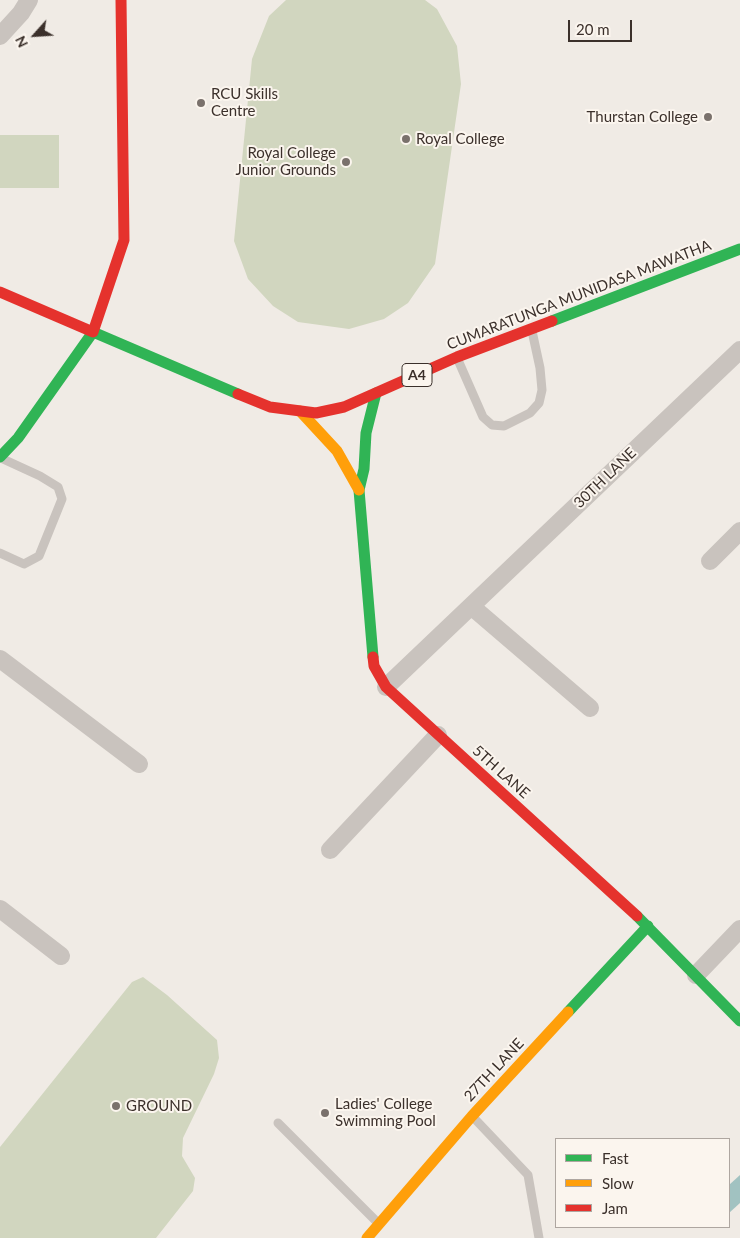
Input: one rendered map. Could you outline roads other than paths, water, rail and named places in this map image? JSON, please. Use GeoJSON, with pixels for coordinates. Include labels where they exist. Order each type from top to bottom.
{"type":"FeatureCollection","features":[{"type":"Feature","properties":{"kind":"main road"},"geometry":{"type":"LineString","coordinates":[[0,457],[18,438],[93,332],[124,240],[121,0]]}},
{"type":"Feature","properties":{"kind":"main road","name":"CUMARATUNGA MUNIDASA MAWATHA"},"geometry":{"type":"LineString","coordinates":[[0,292],[173,368],[270,407],[316,413],[344,407],[456,357],[740,249]]}},
{"type":"Feature","properties":{"kind":"main road","name":"5TH LANE"},"geometry":{"type":"LineString","coordinates":[[376,393],[366,433],[364,469],[359,490],[374,666],[386,687],[648,926],[740,1021]]}},
{"type":"Feature","properties":{"kind":"main road","name":"5TH LANE"},"geometry":{"type":"LineString","coordinates":[[300,411],[337,451],[359,490]]}},
{"type":"Feature","properties":{"kind":"main road","name":"27TH LANE"},"geometry":{"type":"LineString","coordinates":[[367,1238],[472,1116],[648,926]]}},
{"type":"Feature","properties":{"kind":"street"},"geometry":{"type":"LineString","coordinates":[[0,36],[29,0]]}},
{"type":"Feature","properties":{"kind":"street","name":"30TH LANE"},"geometry":{"type":"LineString","coordinates":[[386,687],[740,350]]}},
{"type":"Feature","properties":{"kind":"street"},"geometry":{"type":"LineString","coordinates":[[710,561],[740,531]]}},
{"type":"Feature","properties":{"kind":"street"},"geometry":{"type":"LineString","coordinates":[[471,606],[590,708]]}},
{"type":"Feature","properties":{"kind":"street"},"geometry":{"type":"LineString","coordinates":[[0,658],[139,764]]}},
{"type":"Feature","properties":{"kind":"street"},"geometry":{"type":"LineString","coordinates":[[330,850],[438,735]]}},
{"type":"Feature","properties":{"kind":"street"},"geometry":{"type":"LineString","coordinates":[[0,909],[61,956]]}},
{"type":"Feature","properties":{"kind":"street"},"geometry":{"type":"LineString","coordinates":[[696,976],[740,929]]}},
{"type":"Feature","properties":{"kind":"lane"},"geometry":{"type":"LineString","coordinates":[[456,357],[483,417],[492,425],[504,426],[530,413],[539,403],[542,390],[540,368],[531,328]]}},
{"type":"Feature","properties":{"kind":"lane"},"geometry":{"type":"LineString","coordinates":[[0,457],[40,476],[58,487],[62,499],[39,556],[24,564],[0,553]]}},
{"type":"Feature","properties":{"kind":"lane"},"geometry":{"type":"LineString","coordinates":[[472,1116],[528,1175],[540,1238]]}},
{"type":"Feature","properties":{"kind":"lane"},"geometry":{"type":"LineString","coordinates":[[278,1123],[379,1224]]}},
{"type":"Feature","properties":{"kind":"water"},"geometry":{"type":"Polygon","coordinates":[[[740,1175],[740,1203],[730,1212],[730,1184],[740,1175]]]}},
{"type":"Feature","properties":{"kind":"place","name":"RCU Skills Centre"},"geometry":{"type":"Point","coordinates":[201,103]}},
{"type":"Feature","properties":{"kind":"place","name":"Thurstan College"},"geometry":{"type":"Point","coordinates":[708,117]}},
{"type":"Feature","properties":{"kind":"place","name":"Royal College"},"geometry":{"type":"Point","coordinates":[406,139]}},
{"type":"Feature","properties":{"kind":"place","name":"Royal College Junior Grounds"},"geometry":{"type":"Point","coordinates":[346,162]}},
{"type":"Feature","properties":{"kind":"place","name":"GROUND"},"geometry":{"type":"Point","coordinates":[116,1106]}},
{"type":"Feature","properties":{"kind":"place","name":"Ladies' College Swimming Pool"},"geometry":{"type":"Point","coordinates":[325,1113]}}]}
